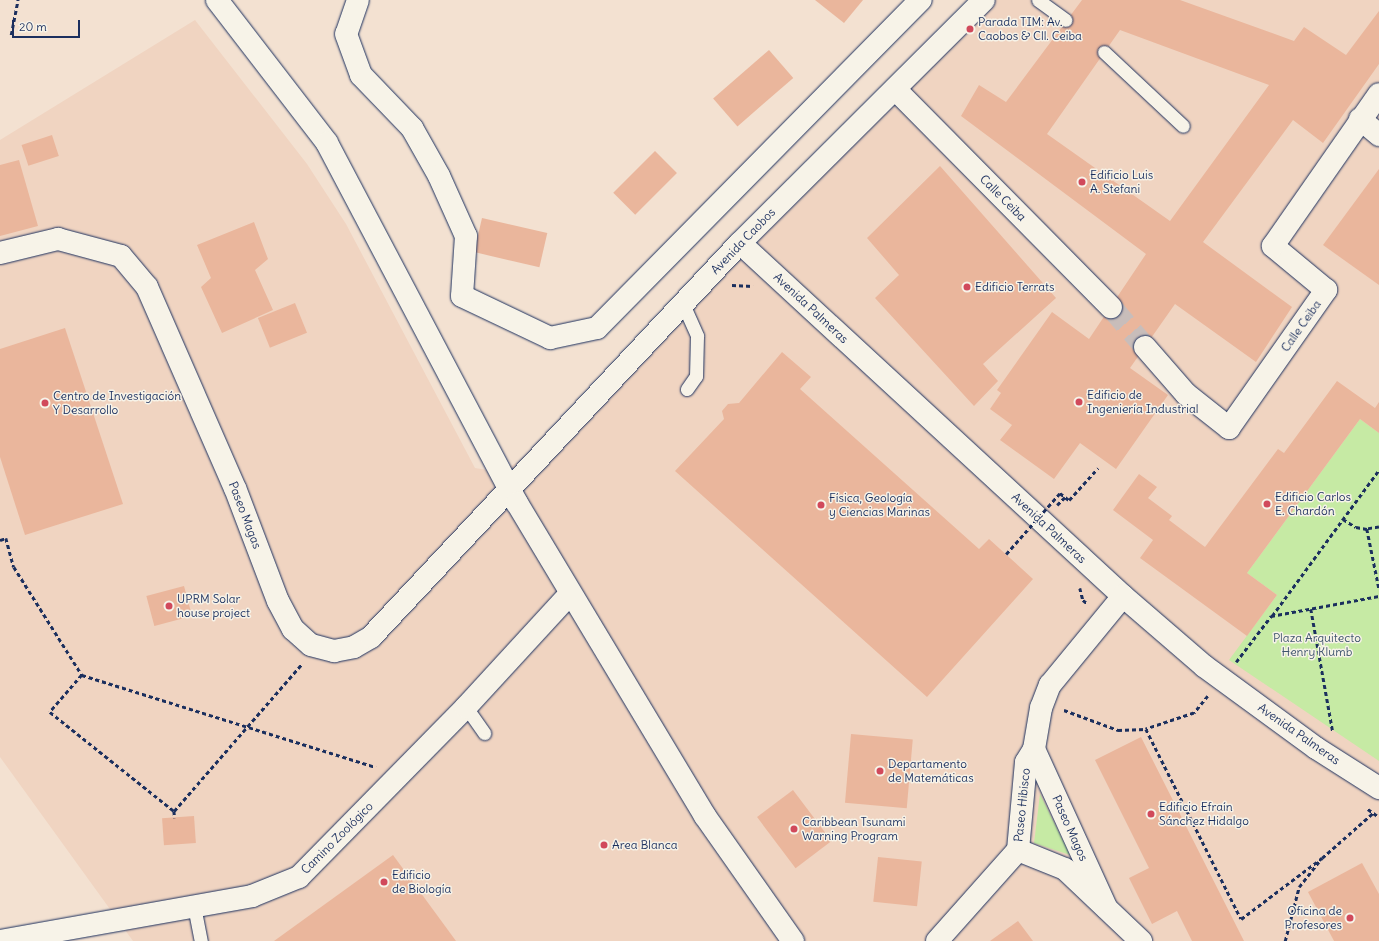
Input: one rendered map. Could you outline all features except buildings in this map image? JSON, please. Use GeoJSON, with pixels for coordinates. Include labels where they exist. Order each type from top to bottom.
{"type":"FeatureCollection","features":[{"type":"Feature","properties":{"kind":"street"},"geometry":{"type":"LineString","coordinates":[[217,0],[328,143],[509,488],[570,594],[704,816],[792,941]]}},
{"type":"Feature","properties":{"kind":"street"},"geometry":{"type":"LineString","coordinates":[[358,0],[346,34],[361,75],[412,128],[439,176],[466,236],[462,296],[550,338],[597,328],[921,0]]}},
{"type":"Feature","properties":{"kind":"street","name":"Avenida Caobos"},"geometry":{"type":"LineString","coordinates":[[509,488],[740,243],[984,0]]}},
{"type":"Feature","properties":{"kind":"street","name":"Calle Ceiba"},"geometry":{"type":"LineString","coordinates":[[895,89],[1111,307]]}},
{"type":"Feature","properties":{"kind":"street","name":"Calle Ceiba"},"geometry":{"type":"LineString","coordinates":[[1145,347],[1186,394],[1229,428],[1326,290],[1273,246],[1379,94]]}},
{"type":"Feature","properties":{"kind":"street"},"geometry":{"type":"LineString","coordinates":[[1360,120],[1379,135]]}},
{"type":"Feature","properties":{"kind":"street","name":"Paseo Magas"},"geometry":{"type":"LineString","coordinates":[[0,253],[58,239],[121,256],[147,287],[235,488],[278,601],[293,629],[311,645],[334,651],[354,647],[371,637],[509,488]]}},
{"type":"Feature","properties":{"kind":"street","name":"Avenida Palmeras"},"geometry":{"type":"LineString","coordinates":[[740,243],[1123,596],[1228,671],[1316,748],[1379,788]]}},
{"type":"Feature","properties":{"kind":"street","name":"Camino Zoológico"},"geometry":{"type":"LineString","coordinates":[[0,941],[252,896],[299,877],[466,706],[570,594]]}},
{"type":"Feature","properties":{"kind":"street","name":"Paseo Hibisco"},"geometry":{"type":"LineString","coordinates":[[937,941],[1018,850],[1026,762],[1034,749],[1041,708],[1050,685],[1103,617],[1123,596]]}},
{"type":"Feature","properties":{"kind":"street","name":"Paseo Magos"},"geometry":{"type":"LineString","coordinates":[[1034,749],[1106,907]]}},
{"type":"Feature","properties":{"kind":"street","name":"Paseo Magos"},"geometry":{"type":"LineString","coordinates":[[1018,850],[1065,869],[1141,941]]}},
{"type":"Feature","properties":{"kind":"lane"},"geometry":{"type":"LineString","coordinates":[[1038,0],[1066,20]]}},
{"type":"Feature","properties":{"kind":"lane"},"geometry":{"type":"LineString","coordinates":[[1104,52],[1182,126]]}},
{"type":"Feature","properties":{"kind":"lane"},"geometry":{"type":"LineString","coordinates":[[683,304],[697,336],[696,376],[687,389]]}},
{"type":"Feature","properties":{"kind":"lane"},"geometry":{"type":"LineString","coordinates":[[466,706],[484,733]]}},
{"type":"Feature","properties":{"kind":"lane"},"geometry":{"type":"LineString","coordinates":[[194,906],[201,941]]}},
{"type":"Feature","properties":{"kind":"path"},"geometry":{"type":"LineString","coordinates":[[11,35],[18,0]]}},
{"type":"Feature","properties":{"kind":"path"},"geometry":{"type":"LineString","coordinates":[[727,289],[733,284],[757,286]]}},
{"type":"Feature","properties":{"kind":"path"},"geometry":{"type":"LineString","coordinates":[[1006,554],[1060,493],[1069,500],[1098,468]]}},
{"type":"Feature","properties":{"kind":"path"},"geometry":{"type":"LineString","coordinates":[[1061,712],[1066,709],[1118,730],[1146,729],[1194,712],[1272,616],[1379,470]]}},
{"type":"Feature","properties":{"kind":"path"},"geometry":{"type":"LineString","coordinates":[[1343,519],[1356,527],[1367,529],[1379,527]]}},
{"type":"Feature","properties":{"kind":"path"},"geometry":{"type":"LineString","coordinates":[[1024,529],[1030,534]]}},
{"type":"Feature","properties":{"kind":"path"},"geometry":{"type":"LineString","coordinates":[[1367,529],[1379,588]]}},
{"type":"Feature","properties":{"kind":"path"},"geometry":{"type":"LineString","coordinates":[[0,540],[6,538],[14,567],[82,675],[400,774]]}},
{"type":"Feature","properties":{"kind":"path"},"geometry":{"type":"LineString","coordinates":[[1079,582],[1083,600],[1103,617]]}},
{"type":"Feature","properties":{"kind":"path"},"geometry":{"type":"LineString","coordinates":[[1272,616],[1379,596]]}},
{"type":"Feature","properties":{"kind":"path"},"geometry":{"type":"LineString","coordinates":[[1311,609],[1333,735]]}},
{"type":"Feature","properties":{"kind":"path"},"geometry":{"type":"LineString","coordinates":[[174,811],[318,647]]}},
{"type":"Feature","properties":{"kind":"path"},"geometry":{"type":"LineString","coordinates":[[82,675],[50,712],[174,811],[175,818]]}},
{"type":"Feature","properties":{"kind":"path"},"geometry":{"type":"LineString","coordinates":[[1201,693],[1213,702]]}},
{"type":"Feature","properties":{"kind":"path"},"geometry":{"type":"LineString","coordinates":[[1146,729],[1241,919],[1322,858],[1376,810]]}},
{"type":"Feature","properties":{"kind":"path"},"geometry":{"type":"LineString","coordinates":[[1366,808],[1379,817]]}},
{"type":"Feature","properties":{"kind":"path"},"geometry":{"type":"LineString","coordinates":[[1285,941],[1299,887],[1322,858]]}},
{"type":"Feature","properties":{"kind":"shaded area"},"geometry":{"type":"Polygon","coordinates":[[[978,0],[1379,0],[1379,941],[133,941],[0,757],[0,140],[195,20],[307,164],[346,224],[475,468],[499,472],[518,462],[735,237],[978,0]]]}},
{"type":"Feature","properties":{"kind":"green space","name":"Plaza Arquitecto Henry Klumb"},"geometry":{"type":"Polygon","coordinates":[[[1360,419],[1379,433],[1379,761],[1229,660],[1277,595],[1247,573],[1360,419]]]}},
{"type":"Feature","properties":{"kind":"green space"},"geometry":{"type":"Polygon","coordinates":[[[1040,794],[1070,855],[1034,843],[1040,794]]]}},
{"type":"Feature","properties":{"kind":"tunnel"},"geometry":{"type":"LineString","coordinates":[[1111,307],[1145,347]]}},
{"type":"Feature","properties":{"kind":"place","name":"Parada TIM: Av. Caobos & Cll. Ceiba"},"geometry":{"type":"Point","coordinates":[970,29]}},
{"type":"Feature","properties":{"kind":"place","name":"Edificio Luis A. Stefani"},"geometry":{"type":"Point","coordinates":[1082,182]}},
{"type":"Feature","properties":{"kind":"place","name":"Edificio Terrats"},"geometry":{"type":"Point","coordinates":[967,287]}},
{"type":"Feature","properties":{"kind":"place","name":"Edificio de Ingeniería Industrial"},"geometry":{"type":"Point","coordinates":[1079,402]}},
{"type":"Feature","properties":{"kind":"place","name":"Centro de Investigación Y Desarrollo"},"geometry":{"type":"Point","coordinates":[45,403]}},
{"type":"Feature","properties":{"kind":"place","name":"Edificio Carlos E. Chardón"},"geometry":{"type":"Point","coordinates":[1267,504]}},
{"type":"Feature","properties":{"kind":"place","name":"Física, Geología y Ciencias Marinas"},"geometry":{"type":"Point","coordinates":[821,505]}},
{"type":"Feature","properties":{"kind":"place","name":"UPRM Solar house project"},"geometry":{"type":"Point","coordinates":[169,606]}},
{"type":"Feature","properties":{"kind":"place","name":"Departamento de Matemáticas"},"geometry":{"type":"Point","coordinates":[880,771]}},
{"type":"Feature","properties":{"kind":"place","name":"Edificio Efraín Sánchez Hidalgo"},"geometry":{"type":"Point","coordinates":[1151,814]}},
{"type":"Feature","properties":{"kind":"place","name":"Caribbean Tsunami Warning Program"},"geometry":{"type":"Point","coordinates":[794,829]}},
{"type":"Feature","properties":{"kind":"place","name":"Area Blanca"},"geometry":{"type":"Point","coordinates":[604,845]}},
{"type":"Feature","properties":{"kind":"place","name":"Edificio de Biología"},"geometry":{"type":"Point","coordinates":[384,882]}},
{"type":"Feature","properties":{"kind":"place","name":"Oficina de Profesores"},"geometry":{"type":"Point","coordinates":[1350,918]}}]}
